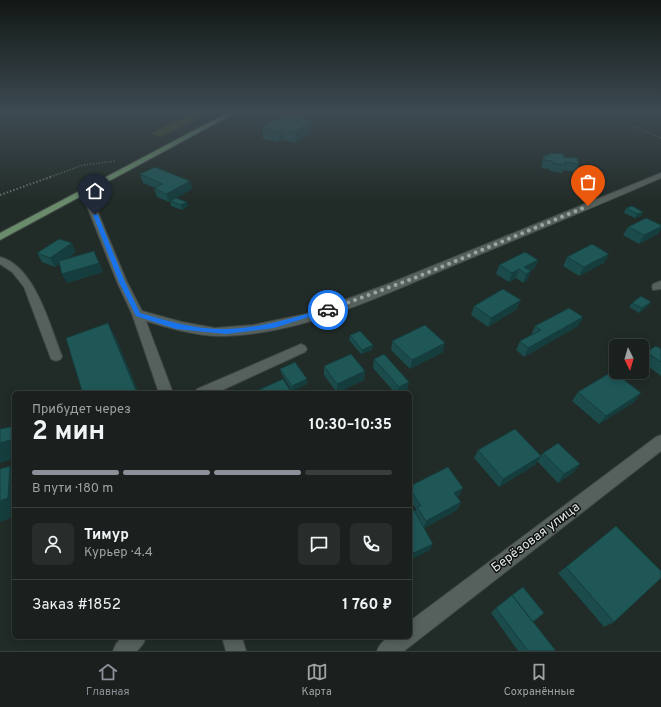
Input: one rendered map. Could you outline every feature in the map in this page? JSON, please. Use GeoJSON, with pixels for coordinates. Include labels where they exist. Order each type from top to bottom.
{"type":"FeatureCollection","features":[{"type":"Feature","properties":{"kind":"main road"},"geometry":{"type":"LineString","coordinates":[[0,237],[175,143]]}},
{"type":"Feature","properties":{"kind":"street"},"geometry":{"type":"LineString","coordinates":[[138,314],[176,326],[204,331],[226,332],[274,326],[340,306],[412,279],[661,175]]}},
{"type":"Feature","properties":{"kind":"street"},"geometry":{"type":"LineString","coordinates":[[84,191],[122,282],[138,314],[165,391]]}},
{"type":"Feature","properties":{"kind":"street"},"geometry":{"type":"LineString","coordinates":[[0,260],[16,270],[30,286],[56,356]]}},
{"type":"Feature","properties":{"kind":"street"},"geometry":{"type":"LineString","coordinates":[[207,391],[301,349]]}},
{"type":"Feature","properties":{"kind":"street","name":"Берёзовая улица"},"geometry":{"type":"LineString","coordinates":[[412,632],[661,442]]}},
{"type":"Feature","properties":{"kind":"street"},"geometry":{"type":"LineString","coordinates":[[123,651],[134,639]]}},
{"type":"Feature","properties":{"kind":"street"},"geometry":{"type":"LineString","coordinates":[[233,639],[236,651]]}},
{"type":"Feature","properties":{"kind":"street"},"geometry":{"type":"LineString","coordinates":[[387,651],[403,639]]}},
{"type":"Feature","properties":{"kind":"path"},"geometry":{"type":"LineString","coordinates":[[0,195],[84,165],[121,161],[136,164]]}},
{"type":"Feature","properties":{"kind":"building"},"geometry":{"type":"Polygon","coordinates":[[[549,153],[563,154],[564,157],[577,158],[579,164],[565,162],[566,165],[545,160],[544,155],[549,156],[549,153]]]}},
{"type":"Feature","properties":{"kind":"building"},"geometry":{"type":"Polygon","coordinates":[[[155,167],[190,181],[166,194],[154,188],[163,184],[140,174],[155,167]]]}},
{"type":"Feature","properties":{"kind":"building"},"geometry":{"type":"Polygon","coordinates":[[[176,198],[187,202],[181,205],[170,201],[176,198]]]}},
{"type":"Feature","properties":{"kind":"building"},"geometry":{"type":"Polygon","coordinates":[[[632,206],[643,212],[637,214],[626,208],[632,206]]]}},
{"type":"Feature","properties":{"kind":"building"},"geometry":{"type":"Polygon","coordinates":[[[646,218],[661,225],[661,227],[644,235],[628,227],[646,218]]]}},
{"type":"Feature","properties":{"kind":"building"},"geometry":{"type":"Polygon","coordinates":[[[59,239],[72,243],[50,258],[37,253],[59,239]]]}},
{"type":"Feature","properties":{"kind":"building"},"geometry":{"type":"Polygon","coordinates":[[[592,244],[609,254],[584,267],[567,257],[592,244]]]}},
{"type":"Feature","properties":{"kind":"building"},"geometry":{"type":"Polygon","coordinates":[[[94,251],[99,263],[62,274],[59,261],[94,251]]]}},
{"type":"Feature","properties":{"kind":"building"},"geometry":{"type":"Polygon","coordinates":[[[525,252],[538,260],[524,267],[531,271],[526,274],[519,269],[512,273],[499,265],[525,252]]]}},
{"type":"Feature","properties":{"kind":"building"},"geometry":{"type":"Polygon","coordinates":[[[503,289],[521,300],[491,318],[474,306],[503,289]]]}},
{"type":"Feature","properties":{"kind":"building"},"geometry":{"type":"Polygon","coordinates":[[[641,296],[651,302],[642,308],[632,303],[641,296]]]}},
{"type":"Feature","properties":{"kind":"building"},"geometry":{"type":"Polygon","coordinates":[[[569,308],[583,317],[528,348],[520,341],[541,330],[535,326],[569,308]]]}},
{"type":"Feature","properties":{"kind":"building"},"geometry":{"type":"Polygon","coordinates":[[[108,323],[136,391],[82,391],[66,338],[108,323]]]}},
{"type":"Feature","properties":{"kind":"building"},"geometry":{"type":"Polygon","coordinates":[[[425,325],[445,343],[412,360],[392,341],[425,325]]]}},
{"type":"Feature","properties":{"kind":"building"},"geometry":{"type":"Polygon","coordinates":[[[360,331],[373,345],[362,350],[350,335],[360,331]]]}},
{"type":"Feature","properties":{"kind":"building"},"geometry":{"type":"Polygon","coordinates":[[[656,346],[661,349],[661,362],[649,354],[649,350],[656,346]]]}},
{"type":"Feature","properties":{"kind":"building"},"geometry":{"type":"Polygon","coordinates":[[[351,354],[365,371],[337,384],[324,366],[351,354]]]}},
{"type":"Feature","properties":{"kind":"building"},"geometry":{"type":"Polygon","coordinates":[[[384,354],[409,382],[399,387],[374,359],[384,354]]]}},
{"type":"Feature","properties":{"kind":"building"},"geometry":{"type":"Polygon","coordinates":[[[295,362],[307,379],[292,386],[280,369],[295,362]]]}},
{"type":"Feature","properties":{"kind":"building"},"geometry":{"type":"Polygon","coordinates":[[[609,373],[609,379],[623,379],[641,393],[606,416],[578,392],[609,373]]]}},
{"type":"Feature","properties":{"kind":"building"},"geometry":{"type":"Polygon","coordinates":[[[283,379],[291,391],[256,391],[283,379]]]}},
{"type":"Feature","properties":{"kind":"building"},"geometry":{"type":"Polygon","coordinates":[[[12,426],[12,440],[0,443],[0,429],[12,426]]]}},
{"type":"Feature","properties":{"kind":"building"},"geometry":{"type":"Polygon","coordinates":[[[515,429],[541,456],[503,479],[478,450],[515,429]]]}},
{"type":"Feature","properties":{"kind":"building"},"geometry":{"type":"Polygon","coordinates":[[[558,443],[580,464],[564,474],[543,453],[558,443]]]}},
{"type":"Feature","properties":{"kind":"building"},"geometry":{"type":"Polygon","coordinates":[[[10,466],[8,498],[0,501],[0,469],[10,466]]]}},
{"type":"Feature","properties":{"kind":"building"},"geometry":{"type":"Polygon","coordinates":[[[448,467],[463,488],[454,493],[461,502],[426,521],[417,507],[421,506],[412,492],[412,485],[448,467]]]}},
{"type":"Feature","properties":{"kind":"building"},"geometry":{"type":"Polygon","coordinates":[[[412,507],[433,544],[412,554],[412,507]]]}},
{"type":"Feature","properties":{"kind":"building"},"geometry":{"type":"Polygon","coordinates":[[[616,526],[661,571],[661,578],[614,622],[566,567],[616,526]]]}},
{"type":"Feature","properties":{"kind":"building"},"geometry":{"type":"Polygon","coordinates":[[[523,587],[544,613],[533,622],[512,595],[523,587]]]}},
{"type":"Feature","properties":{"kind":"building"},"geometry":{"type":"Polygon","coordinates":[[[512,595],[556,651],[528,651],[496,608],[512,595]]]}},
{"type":"Feature","properties":{"kind":"way so far"},"geometry":{"type":"LineString","coordinates":[[328,310],[412,279],[588,206]]}},
{"type":"Feature","properties":{"kind":"route"},"geometry":{"type":"LineString","coordinates":[[95,215],[122,282],[138,314],[176,326],[204,331],[226,332],[274,326],[328,310]]}}]}
